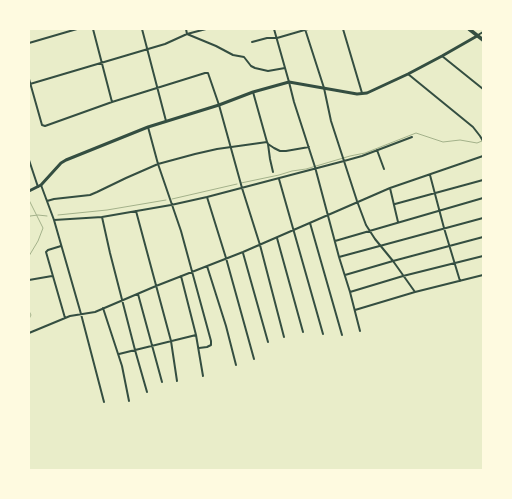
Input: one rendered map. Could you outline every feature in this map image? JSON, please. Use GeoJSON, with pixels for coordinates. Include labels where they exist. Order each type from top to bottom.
{"type":"FeatureCollection","features":[{"type":"Feature","properties":{"kind":"main road"},"geometry":{"type":"LineString","coordinates":[[469,29],[483,40]]}},
{"type":"Feature","properties":{"kind":"main road"},"geometry":{"type":"LineString","coordinates":[[29,191],[39,186],[61,163],[66,160],[148,127],[219,105],[253,92],[289,82],[357,94],[367,93],[408,74],[477,36]]}},
{"type":"Feature","properties":{"kind":"street"},"geometry":{"type":"LineString","coordinates":[[29,43],[77,29]]}},
{"type":"Feature","properties":{"kind":"street"},"geometry":{"type":"LineString","coordinates":[[93,29],[112,102]]}},
{"type":"Feature","properties":{"kind":"street"},"geometry":{"type":"LineString","coordinates":[[142,29],[166,122]]}},
{"type":"Feature","properties":{"kind":"street"},"geometry":{"type":"LineString","coordinates":[[186,29],[187,34]]}},
{"type":"Feature","properties":{"kind":"street"},"geometry":{"type":"LineString","coordinates":[[30,84],[165,44],[187,34],[206,29]]}},
{"type":"Feature","properties":{"kind":"street"},"geometry":{"type":"LineString","coordinates":[[274,29],[294,102],[315,168],[360,331]]}},
{"type":"Feature","properties":{"kind":"street"},"geometry":{"type":"LineString","coordinates":[[252,42],[267,38],[277,38],[306,29],[324,88],[331,121],[366,225],[415,292]]}},
{"type":"Feature","properties":{"kind":"street"},"geometry":{"type":"LineString","coordinates":[[343,29],[362,94]]}},
{"type":"Feature","properties":{"kind":"street"},"geometry":{"type":"LineString","coordinates":[[477,36],[483,32]]}},
{"type":"Feature","properties":{"kind":"street"},"geometry":{"type":"LineString","coordinates":[[187,34],[233,55],[244,57],[251,66],[255,68],[268,71],[285,68]]}},
{"type":"Feature","properties":{"kind":"street"},"geometry":{"type":"LineString","coordinates":[[442,56],[483,89]]}},
{"type":"Feature","properties":{"kind":"street"},"geometry":{"type":"LineString","coordinates":[[29,79],[42,125],[45,126],[157,87],[205,73],[208,74],[219,105],[242,188],[260,245],[284,337]]}},
{"type":"Feature","properties":{"kind":"street"},"geometry":{"type":"LineString","coordinates":[[408,74],[473,127],[482,140]]}},
{"type":"Feature","properties":{"kind":"street"},"geometry":{"type":"LineString","coordinates":[[253,92],[267,143],[273,172]]}},
{"type":"Feature","properties":{"kind":"street"},"geometry":{"type":"LineString","coordinates":[[148,127],[171,205],[181,231],[211,341],[211,345],[199,348]]}},
{"type":"Feature","properties":{"kind":"street"},"geometry":{"type":"LineString","coordinates":[[54,220],[102,217],[207,197],[362,156],[412,137]]}},
{"type":"Feature","properties":{"kind":"street"},"geometry":{"type":"LineString","coordinates":[[47,201],[90,195],[158,164],[195,154],[230,147],[267,143],[280,151],[309,147]]}},
{"type":"Feature","properties":{"kind":"street"},"geometry":{"type":"LineString","coordinates":[[377,150],[384,169]]}},
{"type":"Feature","properties":{"kind":"street"},"geometry":{"type":"LineString","coordinates":[[29,333],[70,316],[90,314],[260,245],[390,188],[483,156]]}},
{"type":"Feature","properties":{"kind":"street"},"geometry":{"type":"LineString","coordinates":[[29,160],[54,220],[104,402]]}},
{"type":"Feature","properties":{"kind":"street"},"geometry":{"type":"LineString","coordinates":[[430,175],[460,281]]}},
{"type":"Feature","properties":{"kind":"street"},"geometry":{"type":"LineString","coordinates":[[279,179],[323,334]]}},
{"type":"Feature","properties":{"kind":"street"},"geometry":{"type":"LineString","coordinates":[[395,204],[483,180]]}},
{"type":"Feature","properties":{"kind":"street"},"geometry":{"type":"LineString","coordinates":[[390,188],[395,204],[398,222]]}},
{"type":"Feature","properties":{"kind":"street"},"geometry":{"type":"LineString","coordinates":[[207,197],[226,258],[254,359]]}},
{"type":"Feature","properties":{"kind":"street"},"geometry":{"type":"LineString","coordinates":[[335,241],[483,198]]}},
{"type":"Feature","properties":{"kind":"street"},"geometry":{"type":"LineString","coordinates":[[136,211],[171,341],[177,380]]}},
{"type":"Feature","properties":{"kind":"street"},"geometry":{"type":"LineString","coordinates":[[102,217],[108,247],[147,392]]}},
{"type":"Feature","properties":{"kind":"street"},"geometry":{"type":"LineString","coordinates":[[339,257],[483,218]]}},
{"type":"Feature","properties":{"kind":"street"},"geometry":{"type":"LineString","coordinates":[[310,223],[342,335]]}},
{"type":"Feature","properties":{"kind":"street"},"geometry":{"type":"LineString","coordinates":[[345,275],[483,237]]}},
{"type":"Feature","properties":{"kind":"street"},"geometry":{"type":"LineString","coordinates":[[276,238],[302,332]]}},
{"type":"Feature","properties":{"kind":"street"},"geometry":{"type":"LineString","coordinates":[[61,246],[46,251],[65,318]]}},
{"type":"Feature","properties":{"kind":"street"},"geometry":{"type":"LineString","coordinates":[[243,252],[268,342]]}},
{"type":"Feature","properties":{"kind":"street"},"geometry":{"type":"LineString","coordinates":[[350,292],[403,276],[483,256]]}},
{"type":"Feature","properties":{"kind":"street"},"geometry":{"type":"LineString","coordinates":[[207,266],[225,320],[236,365]]}},
{"type":"Feature","properties":{"kind":"street"},"geometry":{"type":"LineString","coordinates":[[355,310],[415,292],[483,275]]}},
{"type":"Feature","properties":{"kind":"street"},"geometry":{"type":"LineString","coordinates":[[29,280],[52,276]]}},
{"type":"Feature","properties":{"kind":"street"},"geometry":{"type":"LineString","coordinates":[[181,276],[199,348],[203,376]]}},
{"type":"Feature","properties":{"kind":"street"},"geometry":{"type":"LineString","coordinates":[[138,294],[162,382]]}},
{"type":"Feature","properties":{"kind":"street"},"geometry":{"type":"LineString","coordinates":[[103,308],[119,354],[129,400]]}},
{"type":"Feature","properties":{"kind":"street"},"geometry":{"type":"LineString","coordinates":[[119,354],[196,335]]}},
{"type":"Feature","properties":{"kind":"waterway"},"geometry":{"type":"LineString","coordinates":[[241,183],[306,169],[365,153],[416,133],[443,142],[460,140],[477,143],[482,141]]}},
{"type":"Feature","properties":{"kind":"waterway"},"geometry":{"type":"LineString","coordinates":[[172,199],[237,184]]}},
{"type":"Feature","properties":{"kind":"waterway"},"geometry":{"type":"LineString","coordinates":[[29,200],[43,228],[38,241],[29,256]]}},
{"type":"Feature","properties":{"kind":"waterway"},"geometry":{"type":"LineString","coordinates":[[58,215],[107,210],[166,200]]}},
{"type":"Feature","properties":{"kind":"waterway"},"geometry":{"type":"LineString","coordinates":[[29,218],[30,216],[38,215],[47,216]]}},
{"type":"Feature","properties":{"kind":"waterway"},"geometry":{"type":"LineString","coordinates":[[29,311],[31,315],[29,319]]}}]}
